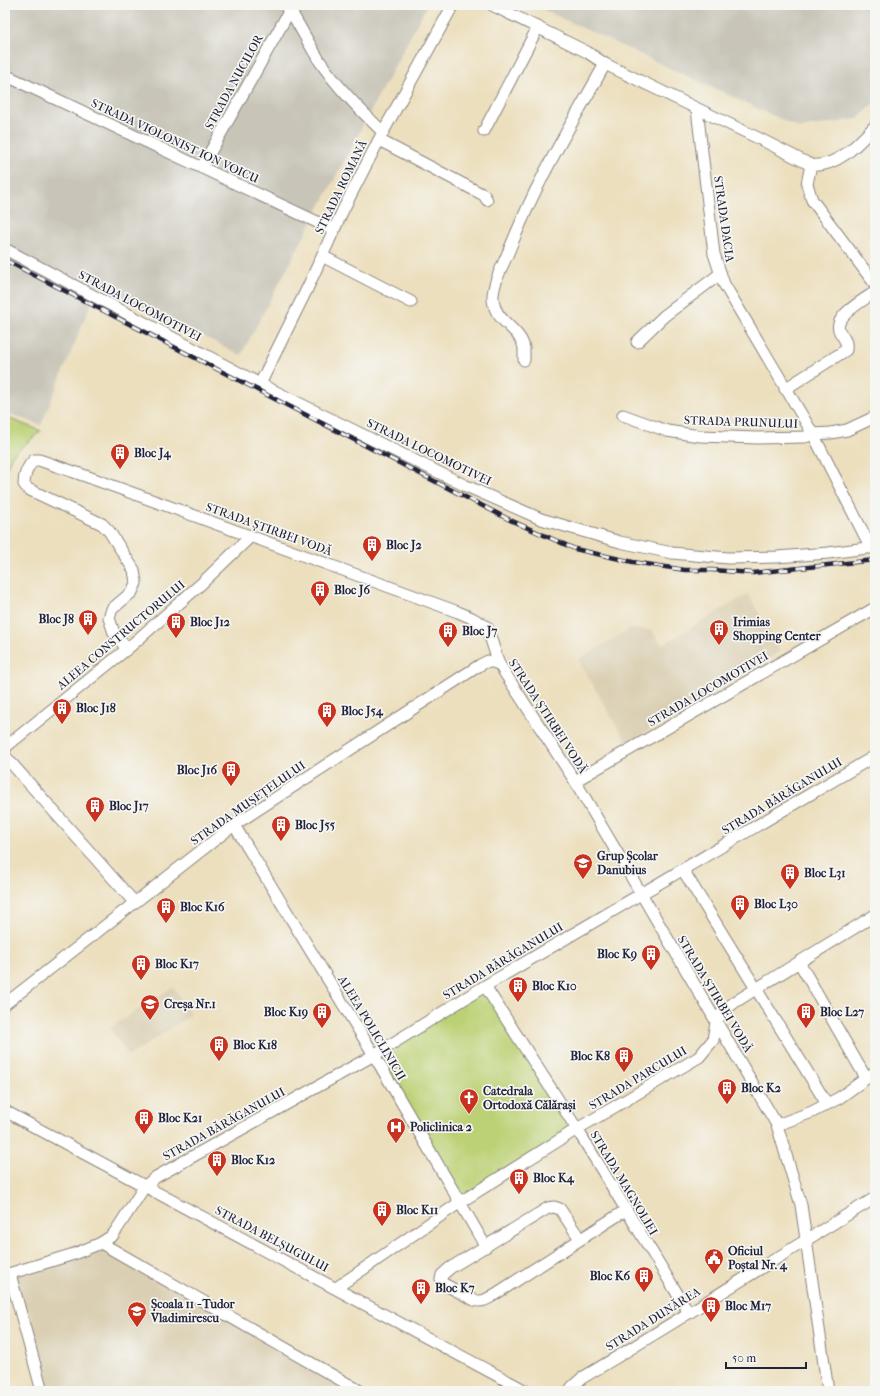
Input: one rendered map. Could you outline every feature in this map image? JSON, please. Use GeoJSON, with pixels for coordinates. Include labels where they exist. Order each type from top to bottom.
{"type":"FeatureCollection","features":[{"type":"Feature","properties":{"kind":"street","name":"STRADA ROMANĂ"},"geometry":{"type":"LineString","coordinates":[[260,384],[381,136],[453,5]]}},
{"type":"Feature","properties":{"kind":"street"},"geometry":{"type":"LineString","coordinates":[[492,5],[587,52],[605,64],[811,165],[820,166],[842,157],[858,144],[875,126]]}},
{"type":"Feature","properties":{"kind":"street"},"geometry":{"type":"LineString","coordinates":[[287,7],[324,67],[381,136],[484,195],[487,200]]}},
{"type":"Feature","properties":{"kind":"street","name":"STRADA NUCILOR"},"geometry":{"type":"LineString","coordinates":[[202,167],[287,7]]}},
{"type":"Feature","properties":{"kind":"street"},"geometry":{"type":"LineString","coordinates":[[484,131],[538,27]]}},
{"type":"Feature","properties":{"kind":"street"},"geometry":{"type":"LineString","coordinates":[[524,360],[524,348],[521,340],[513,330],[501,320],[496,310],[493,300],[495,286],[539,184],[605,64]]}},
{"type":"Feature","properties":{"kind":"street","name":"STRADA VIOLONIST ION VOICU"},"geometry":{"type":"LineString","coordinates":[[5,75],[334,230]]}},
{"type":"Feature","properties":{"kind":"street","name":"STRADA DACIA"},"geometry":{"type":"LineString","coordinates":[[697,109],[714,254],[724,284],[813,434],[873,548]]}},
{"type":"Feature","properties":{"kind":"street"},"geometry":{"type":"LineString","coordinates":[[811,165],[807,184],[812,200],[875,284]]}},
{"type":"Feature","properties":{"kind":"street","name":"STRADA LOCOMOTIVEI"},"geometry":{"type":"LineString","coordinates":[[5,249],[260,384],[464,485],[541,519],[620,542],[672,553],[728,558],[777,557],[873,548]]}},
{"type":"Feature","properties":{"kind":"street"},"geometry":{"type":"LineString","coordinates":[[322,256],[411,302]]}},
{"type":"Feature","properties":{"kind":"street"},"geometry":{"type":"LineString","coordinates":[[637,342],[664,316],[720,274]]}},
{"type":"Feature","properties":{"kind":"street"},"geometry":{"type":"LineString","coordinates":[[786,389],[846,350],[847,344],[839,329],[838,322],[847,312],[875,292]]}},
{"type":"Feature","properties":{"kind":"street","name":"STRADA PRUNULUI"},"geometry":{"type":"LineString","coordinates":[[623,415],[667,431],[700,436],[757,438],[805,437],[813,434],[830,433],[847,430],[875,418]]}},
{"type":"Feature","properties":{"kind":"street","name":"STRADA ȘTIRBEI VODĂ"},"geometry":{"type":"LineString","coordinates":[[127,649],[114,633],[109,618],[112,609],[132,592],[136,583],[134,570],[109,531],[102,524],[28,488],[24,484],[24,478],[30,464],[34,460],[73,472],[458,612],[487,627],[499,664],[575,782],[776,1125],[801,1205],[828,1391]]}},
{"type":"Feature","properties":{"kind":"street","name":"ALEEA CONSTRUCTORULUI"},"geometry":{"type":"LineString","coordinates":[[5,749],[127,649],[201,584],[251,536]]}},
{"type":"Feature","properties":{"kind":"street","name":"STRADA LOCOMOTIVEI"},"geometry":{"type":"LineString","coordinates":[[575,782],[875,608]]}},
{"type":"Feature","properties":{"kind":"street","name":"STRADA MUȘEȚELULUI"},"geometry":{"type":"LineString","coordinates":[[5,1004],[234,825],[480,665],[488,661],[499,664]]}},
{"type":"Feature","properties":{"kind":"street"},"geometry":{"type":"LineString","coordinates":[[5,756],[134,902]]}},
{"type":"Feature","properties":{"kind":"street","name":"STRADA BĂRĂGANULUI"},"geometry":{"type":"LineString","coordinates":[[144,1186],[156,1177],[374,1055],[485,986],[875,756]]}},
{"type":"Feature","properties":{"kind":"street","name":"ALEEA POLICLINICII"},"geometry":{"type":"LineString","coordinates":[[234,825],[374,1055],[486,1247]]}},
{"type":"Feature","properties":{"kind":"street"},"geometry":{"type":"LineString","coordinates":[[683,870],[827,1104]]}},
{"type":"Feature","properties":{"kind":"street","name":"STRADA PARCULUI"},"geometry":{"type":"LineString","coordinates":[[336,1288],[459,1203],[699,1057],[712,1040],[716,1022],[723,1012],[734,1002],[875,915]]}},
{"type":"Feature","properties":{"kind":"street"},"geometry":{"type":"LineString","coordinates":[[776,1125],[812,1112],[839,1098],[870,1075],[799,962]]}},
{"type":"Feature","properties":{"kind":"street","name":"STRADA MAGNOLIEI"},"geometry":{"type":"LineString","coordinates":[[485,986],[577,1130],[688,1313]]}},
{"type":"Feature","properties":{"kind":"street","name":"STRADA BELȘUGULUI"},"geometry":{"type":"LineString","coordinates":[[5,1111],[526,1391]]}},
{"type":"Feature","properties":{"kind":"street"},"geometry":{"type":"LineString","coordinates":[[42,1391],[7,1275],[74,1254],[101,1243],[113,1235],[144,1186]]}},
{"type":"Feature","properties":{"kind":"street","name":"STRADA DUNĂREA"},"geometry":{"type":"LineString","coordinates":[[570,1391],[572,1387],[582,1378],[657,1334],[806,1239],[875,1198]]}},
{"type":"Feature","properties":{"kind":"street"},"geometry":{"type":"LineString","coordinates":[[580,1239],[560,1209],[554,1207],[548,1208],[450,1268],[442,1275],[442,1283],[478,1302],[483,1302],[626,1210]]}},
{"type":"Feature","properties":{"kind":"street"},"geometry":{"type":"LineString","coordinates":[[101,1243],[356,1389]]}},
{"type":"Feature","properties":{"kind":"street"},"geometry":{"type":"LineString","coordinates":[[340,1391],[356,1389]]}},
{"type":"Feature","properties":{"kind":"shaded area"},"geometry":{"type":"Polygon","coordinates":[[[5,5],[427,5],[241,355],[99,284],[41,425],[5,412],[5,5]]]}},
{"type":"Feature","properties":{"kind":"shaded area"},"geometry":{"type":"Polygon","coordinates":[[[533,5],[875,5],[875,102],[858,119],[800,128],[533,5]]]}},
{"type":"Feature","properties":{"kind":"shaded area"},"geometry":{"type":"Polygon","coordinates":[[[748,594],[781,651],[627,743],[578,660],[630,629],[652,630],[662,645],[748,594]]]}},
{"type":"Feature","properties":{"kind":"shaded area","name":"Creșa Nr.1"},"geometry":{"type":"Polygon","coordinates":[[[173,987],[191,1015],[129,1056],[110,1028],[173,987]]]}},
{"type":"Feature","properties":{"kind":"shaded area","name":"Școala 11 - Tudor Vladimirescu"},"geometry":{"type":"Polygon","coordinates":[[[101,1243],[353,1387],[340,1391],[42,1391],[10,1274],[101,1243]]]}},
{"type":"Feature","properties":{"kind":"green space"},"geometry":{"type":"Polygon","coordinates":[[[5,417],[41,431],[12,455],[5,473],[5,417]]]}},
{"type":"Feature","properties":{"kind":"green space"},"geometry":{"type":"Polygon","coordinates":[[[485,986],[577,1129],[459,1203],[374,1055],[485,986]]]}},
{"type":"Feature","properties":{"kind":"railway"},"geometry":{"type":"LineString","coordinates":[[5,260],[510,520],[575,549],[633,562],[685,570],[753,573],[875,560]]}},
{"type":"Feature","properties":{"kind":"place","name":"Bloc J4"},"geometry":{"type":"Point","coordinates":[120,470]}},
{"type":"Feature","properties":{"kind":"place","name":"Bloc J2"},"geometry":{"type":"Point","coordinates":[372,562]}},
{"type":"Feature","properties":{"kind":"place","name":"Bloc J6"},"geometry":{"type":"Point","coordinates":[320,607]}},
{"type":"Feature","properties":{"kind":"place","name":"Bloc J8"},"geometry":{"type":"Point","coordinates":[88,636]}},
{"type":"Feature","properties":{"kind":"place","name":"Bloc J12"},"geometry":{"type":"Point","coordinates":[176,639]}},
{"type":"Feature","properties":{"kind":"place","name":"Irimias Shopping Center"},"geometry":{"type":"Point","coordinates":[719,646]}},
{"type":"Feature","properties":{"kind":"place","name":"Bloc J7"},"geometry":{"type":"Point","coordinates":[448,648]}},
{"type":"Feature","properties":{"kind":"place","name":"Bloc J18"},"geometry":{"type":"Point","coordinates":[62,725]}},
{"type":"Feature","properties":{"kind":"place","name":"Bloc J54"},"geometry":{"type":"Point","coordinates":[327,728]}},
{"type":"Feature","properties":{"kind":"place","name":"Bloc J16"},"geometry":{"type":"Point","coordinates":[231,787]}},
{"type":"Feature","properties":{"kind":"place","name":"Bloc J17"},"geometry":{"type":"Point","coordinates":[95,823]}},
{"type":"Feature","properties":{"kind":"place","name":"Bloc J55"},"geometry":{"type":"Point","coordinates":[281,842]}},
{"type":"Feature","properties":{"kind":"place","name":"Grup Școlar Danubius"},"geometry":{"type":"Point","coordinates":[583,880]}},
{"type":"Feature","properties":{"kind":"place","name":"Bloc L31"},"geometry":{"type":"Point","coordinates":[790,890]}},
{"type":"Feature","properties":{"kind":"place","name":"Bloc L30"},"geometry":{"type":"Point","coordinates":[740,921]}},
{"type":"Feature","properties":{"kind":"place","name":"Bloc K16"},"geometry":{"type":"Point","coordinates":[166,924]}},
{"type":"Feature","properties":{"kind":"place","name":"Bloc K9"},"geometry":{"type":"Point","coordinates":[651,971]}},
{"type":"Feature","properties":{"kind":"place","name":"Bloc K17"},"geometry":{"type":"Point","coordinates":[141,981]}},
{"type":"Feature","properties":{"kind":"place","name":"Bloc K10"},"geometry":{"type":"Point","coordinates":[518,1003]}},
{"type":"Feature","properties":{"kind":"place","name":"Creșa Nr.1"},"geometry":{"type":"Point","coordinates":[150,1021]}},
{"type":"Feature","properties":{"kind":"place","name":"Bloc K19"},"geometry":{"type":"Point","coordinates":[322,1029]}},
{"type":"Feature","properties":{"kind":"place","name":"Bloc L27"},"geometry":{"type":"Point","coordinates":[806,1029]}},
{"type":"Feature","properties":{"kind":"place","name":"Bloc K18"},"geometry":{"type":"Point","coordinates":[219,1062]}},
{"type":"Feature","properties":{"kind":"place","name":"Bloc K8"},"geometry":{"type":"Point","coordinates":[624,1073]}},
{"type":"Feature","properties":{"kind":"place","name":"Bloc K2"},"geometry":{"type":"Point","coordinates":[727,1105]}},
{"type":"Feature","properties":{"kind":"place","name":"Catedrala Ortodoxă Călărași"},"geometry":{"type":"Point","coordinates":[469,1115]}},
{"type":"Feature","properties":{"kind":"place","name":"Bloc K21"},"geometry":{"type":"Point","coordinates":[144,1135]}},
{"type":"Feature","properties":{"kind":"place","name":"Policlinica 2"},"geometry":{"type":"Point","coordinates":[396,1144]}},
{"type":"Feature","properties":{"kind":"place","name":"Bloc K12"},"geometry":{"type":"Point","coordinates":[217,1177]}},
{"type":"Feature","properties":{"kind":"place","name":"Bloc K4"},"geometry":{"type":"Point","coordinates":[519,1195]}},
{"type":"Feature","properties":{"kind":"place","name":"Bloc K11"},"geometry":{"type":"Point","coordinates":[382,1227]}},
{"type":"Feature","properties":{"kind":"place","name":"Oficiul Poștal Nr. 4"},"geometry":{"type":"Point","coordinates":[714,1275]}},
{"type":"Feature","properties":{"kind":"place","name":"Bloc K6"},"geometry":{"type":"Point","coordinates":[644,1293]}},
{"type":"Feature","properties":{"kind":"place","name":"Bloc K7"},"geometry":{"type":"Point","coordinates":[421,1305]}},
{"type":"Feature","properties":{"kind":"place","name":"Bloc M17"},"geometry":{"type":"Point","coordinates":[711,1323]}},
{"type":"Feature","properties":{"kind":"place","name":"Școala 11 - Tudor Vladimirescu"},"geometry":{"type":"Point","coordinates":[137,1328]}}]}
